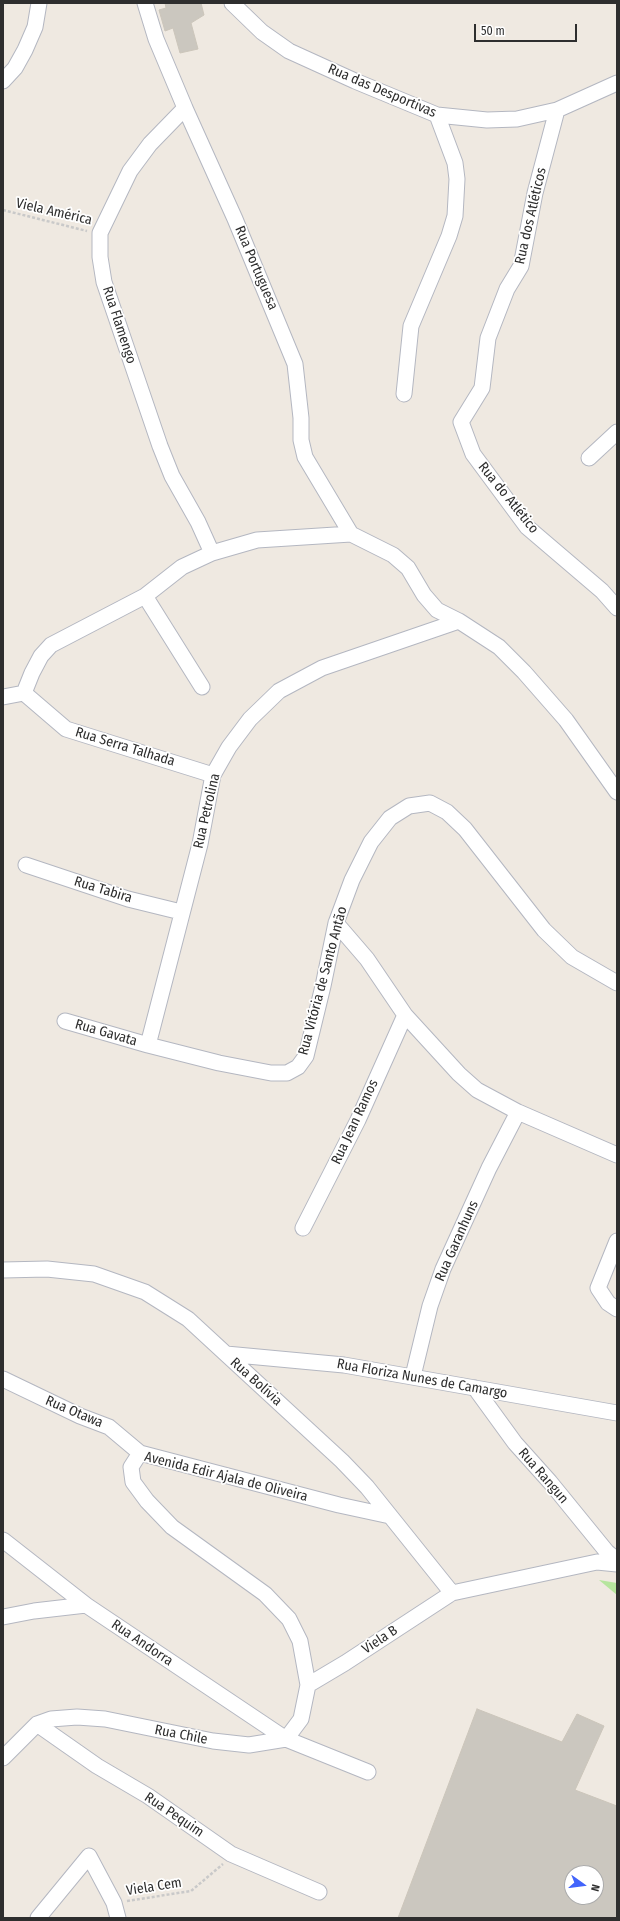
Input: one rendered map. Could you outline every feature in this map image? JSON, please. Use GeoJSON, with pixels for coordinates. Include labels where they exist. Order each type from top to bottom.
{"type":"FeatureCollection","features":[{"type":"Feature","properties":{"kind":"street"},"geometry":{"type":"LineString","coordinates":[[3,81],[15,68],[25,50],[35,27],[39,3]]}},
{"type":"Feature","properties":{"kind":"street","name":"Rua Portuguesa"},"geometry":{"type":"LineString","coordinates":[[146,3],[156,39],[235,219],[295,364],[301,418],[301,440],[305,457],[351,534]]}},
{"type":"Feature","properties":{"kind":"street","name":"Rua das Desportivas"},"geometry":{"type":"LineString","coordinates":[[232,3],[262,32],[289,51],[355,81],[437,115],[488,120],[517,119],[557,110],[617,83]]}},
{"type":"Feature","properties":{"kind":"street","name":"Rua Flamengo"},"geometry":{"type":"LineString","coordinates":[[185,108],[150,144],[130,171],[100,233],[100,258],[104,282],[160,446],[172,476],[198,522],[212,553]]}},
{"type":"Feature","properties":{"kind":"street","name":"Rua dos Atléticos"},"geometry":{"type":"LineString","coordinates":[[482,388],[488,338],[507,289],[521,266],[535,193],[557,110]]}},
{"type":"Feature","properties":{"kind":"street"},"geometry":{"type":"LineString","coordinates":[[404,394],[411,326],[449,236],[455,216],[455,164],[437,115]]}},
{"type":"Feature","properties":{"kind":"street","name":"Rua do Atlético"},"geometry":{"type":"LineString","coordinates":[[482,388],[461,422],[473,454],[527,527],[602,590],[617,608]]}},
{"type":"Feature","properties":{"kind":"street"},"geometry":{"type":"LineString","coordinates":[[589,458],[617,432]]}},
{"type":"Feature","properties":{"kind":"street"},"geometry":{"type":"LineString","coordinates":[[3,697],[24,693],[32,673],[42,656],[51,645],[145,596],[182,567],[212,553],[257,540],[351,534],[393,555],[408,568],[424,594],[437,610],[459,621],[499,647],[524,672],[566,720],[617,792]]}},
{"type":"Feature","properties":{"kind":"street"},"geometry":{"type":"LineString","coordinates":[[145,596],[202,687]]}},
{"type":"Feature","properties":{"kind":"street","name":"Rua Petrolina"},"geometry":{"type":"LineString","coordinates":[[148,1045],[181,912],[200,844],[213,775],[229,747],[250,719],[279,691],[322,668],[459,621]]}},
{"type":"Feature","properties":{"kind":"street","name":"Rua Serra Talhada"},"geometry":{"type":"LineString","coordinates":[[24,693],[66,729],[213,775]]}},
{"type":"Feature","properties":{"kind":"street","name":"Rua Vitória de Santo Antão"},"geometry":{"type":"LineString","coordinates":[[148,1045],[219,1063],[271,1073],[287,1073],[298,1067],[306,1056],[324,986],[336,923],[352,880],[371,842],[390,818],[409,806],[430,803],[447,812],[465,829],[544,930],[572,957],[617,984]]}},
{"type":"Feature","properties":{"kind":"street","name":"Rua Tabira"},"geometry":{"type":"LineString","coordinates":[[26,865],[128,899],[181,912]]}},
{"type":"Feature","properties":{"kind":"street"},"geometry":{"type":"LineString","coordinates":[[336,923],[367,959],[405,1015],[459,1074],[477,1090],[518,1112],[617,1155]]}},
{"type":"Feature","properties":{"kind":"street","name":"Rua Jean Ramos"},"geometry":{"type":"LineString","coordinates":[[303,1228],[358,1120],[405,1015]]}},
{"type":"Feature","properties":{"kind":"street","name":"Rua Gavata"},"geometry":{"type":"LineString","coordinates":[[65,1021],[148,1045]]}},
{"type":"Feature","properties":{"kind":"street","name":"Rua Garanhuns"},"geometry":{"type":"LineString","coordinates":[[413,1376],[430,1306],[443,1269],[489,1168],[518,1112]]}},
{"type":"Feature","properties":{"kind":"street"},"geometry":{"type":"LineString","coordinates":[[617,1241],[598,1288],[608,1303],[617,1309]]}},
{"type":"Feature","properties":{"kind":"street","name":"Rua Bolívia"},"geometry":{"type":"LineString","coordinates":[[3,1270],[47,1269],[94,1274],[145,1292],[188,1319],[342,1461],[367,1487],[452,1593]]}},
{"type":"Feature","properties":{"kind":"street","name":"Rua Floriza Nunes de Camargo"},"geometry":{"type":"LineString","coordinates":[[226,1354],[344,1365],[617,1413]]}},
{"type":"Feature","properties":{"kind":"street","name":"Rua Otawa"},"geometry":{"type":"LineString","coordinates":[[3,1379],[80,1416],[109,1427],[140,1453]]}},
{"type":"Feature","properties":{"kind":"street","name":"Rua Rangun"},"geometry":{"type":"LineString","coordinates":[[475,1388],[515,1443],[550,1482],[606,1552],[617,1560]]}},
{"type":"Feature","properties":{"kind":"street","name":"Avenida Edir Ajala de Oliveira"},"geometry":{"type":"LineString","coordinates":[[286,1739],[300,1719],[308,1685],[300,1641],[289,1619],[265,1594],[172,1527],[147,1501],[133,1482],[131,1467],[140,1453],[339,1505],[390,1516]]}},
{"type":"Feature","properties":{"kind":"street","name":"Rua Andorra"},"geometry":{"type":"LineString","coordinates":[[3,1540],[86,1605],[286,1739]]}},
{"type":"Feature","properties":{"kind":"street"},"geometry":{"type":"LineString","coordinates":[[452,1593],[597,1562],[617,1564]]}},
{"type":"Feature","properties":{"kind":"street","name":"Viela B"},"geometry":{"type":"LineString","coordinates":[[308,1685],[345,1663],[452,1593]]}},
{"type":"Feature","properties":{"kind":"street"},"geometry":{"type":"LineString","coordinates":[[3,1617],[34,1611],[86,1605]]}},
{"type":"Feature","properties":{"kind":"street","name":"Rua Chile"},"geometry":{"type":"LineString","coordinates":[[3,1758],[37,1724],[51,1719],[77,1716],[249,1746],[286,1739]]}},
{"type":"Feature","properties":{"kind":"street","name":"Rua Pequim"},"geometry":{"type":"LineString","coordinates":[[37,1724],[97,1766],[154,1800],[231,1854],[319,1892]]}},
{"type":"Feature","properties":{"kind":"street"},"geometry":{"type":"LineString","coordinates":[[286,1739],[368,1772]]}},
{"type":"Feature","properties":{"kind":"street"},"geometry":{"type":"LineString","coordinates":[[38,1918],[89,1856],[114,1903],[118,1918]]}},
{"type":"Feature","properties":{"kind":"path","name":"Viela América"},"geometry":{"type":"LineString","coordinates":[[3,210],[100,233]]}},
{"type":"Feature","properties":{"kind":"path","name":"Viela Cem"},"geometry":{"type":"LineString","coordinates":[[114,1903],[191,1891],[218,1869],[231,1854]]}},
{"type":"Feature","properties":{"kind":"green space"},"geometry":{"type":"Polygon","coordinates":[[[599,1580],[617,1583],[617,1595],[599,1580]]]}},
{"type":"Feature","properties":{"kind":"building"},"geometry":{"type":"Polygon","coordinates":[[[165,3],[201,3],[204,15],[191,23],[198,49],[180,53],[173,28],[165,31],[159,10],[166,8],[165,3]]]}},
{"type":"Feature","properties":{"kind":"building"},"geometry":{"type":"Polygon","coordinates":[[[477,1709],[562,1742],[577,1714],[604,1726],[575,1790],[617,1806],[617,1918],[398,1918],[477,1709]]]}}]}
